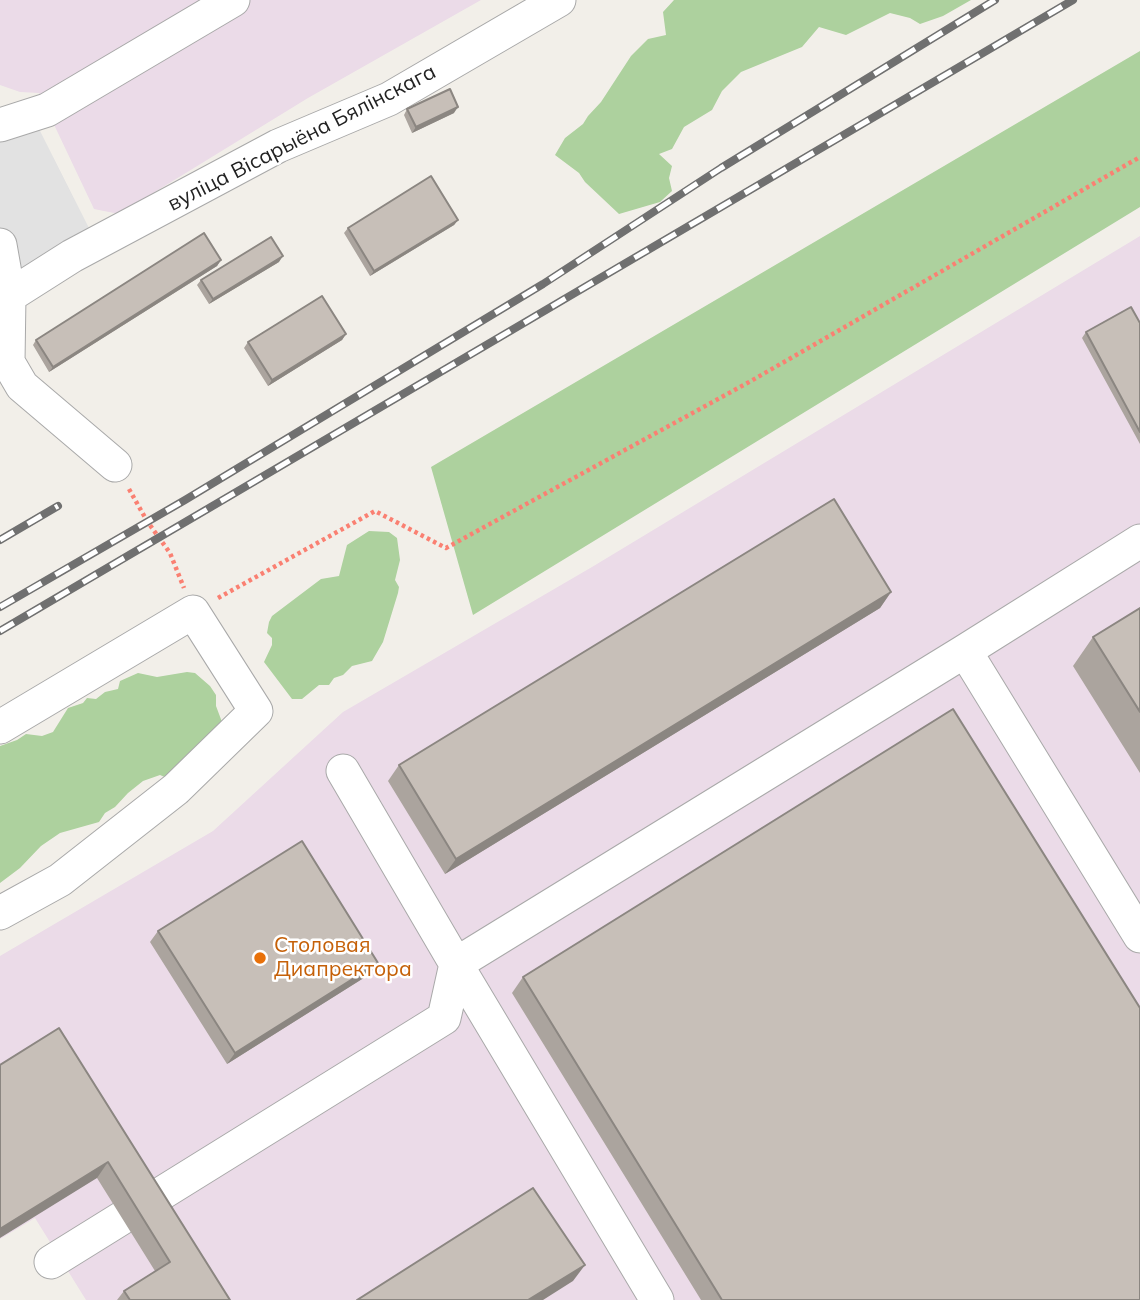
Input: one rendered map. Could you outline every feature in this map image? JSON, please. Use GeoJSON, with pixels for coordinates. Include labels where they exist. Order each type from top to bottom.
{"type":"FeatureCollection","features":[{"type":"Feature","properties":{"kind":"street"},"geometry":{"type":"LineString","coordinates":[[0,125],[47,110],[233,0]]}},
{"type":"Feature","properties":{"kind":"street","name":"вуліца Вісарыёна Бялінскага"},"geometry":{"type":"LineString","coordinates":[[5,296],[278,146],[389,99],[559,0]]}},
{"type":"Feature","properties":{"kind":"street"},"geometry":{"type":"LineString","coordinates":[[0,245],[5,296],[4,364],[22,386],[115,466]]}},
{"type":"Feature","properties":{"kind":"street"},"geometry":{"type":"LineString","coordinates":[[51,1262],[444,1018],[456,964],[1140,541]]}},
{"type":"Feature","properties":{"kind":"street"},"geometry":{"type":"LineString","coordinates":[[0,727],[193,612],[256,711],[176,789],[60,880],[0,913]]}},
{"type":"Feature","properties":{"kind":"street"},"geometry":{"type":"LineString","coordinates":[[965,651],[1140,936]]}},
{"type":"Feature","properties":{"kind":"street"},"geometry":{"type":"LineString","coordinates":[[343,771],[657,1300]]}},
{"type":"Feature","properties":{"kind":"path"},"geometry":{"type":"LineString","coordinates":[[115,466],[147,521],[170,553],[193,612],[374,511],[446,548],[751,381],[1140,157]]}},
{"type":"Feature","properties":{"kind":"shaded area"},"geometry":{"type":"Polygon","coordinates":[[[0,0],[481,0],[308,98],[119,214],[94,209],[39,93],[20,92],[0,85],[0,0]]]}},
{"type":"Feature","properties":{"kind":"shaded area"},"geometry":{"type":"Polygon","coordinates":[[[36,123],[91,232],[0,284],[0,139],[36,123]]]}},
{"type":"Feature","properties":{"kind":"shaded area"},"geometry":{"type":"Polygon","coordinates":[[[1140,236],[1140,1300],[86,1300],[35,1218],[0,1239],[0,956],[213,831],[343,712],[592,567],[1140,236]]]}},
{"type":"Feature","properties":{"kind":"green space"},"geometry":{"type":"Polygon","coordinates":[[[674,0],[971,0],[943,16],[920,24],[910,18],[890,13],[846,35],[819,27],[802,47],[741,72],[722,91],[712,110],[684,127],[672,149],[659,154],[672,166],[669,178],[672,191],[660,202],[619,214],[579,173],[555,155],[565,138],[583,124],[601,102],[631,56],[648,39],[666,35],[663,12],[674,0]]]}},
{"type":"Feature","properties":{"kind":"green space"},"geometry":{"type":"Polygon","coordinates":[[[1140,51],[1140,207],[473,615],[431,467],[1140,51]]]}},
{"type":"Feature","properties":{"kind":"green space"},"geometry":{"type":"Polygon","coordinates":[[[369,531],[389,532],[397,538],[400,560],[395,580],[399,587],[398,593],[383,642],[372,661],[352,666],[343,675],[334,678],[329,685],[319,685],[302,699],[292,699],[264,662],[272,645],[272,638],[267,633],[269,622],[272,616],[321,579],[339,576],[347,545],[369,531]]]}},
{"type":"Feature","properties":{"kind":"green space"},"geometry":{"type":"Polygon","coordinates":[[[138,673],[157,677],[195,673],[210,686],[216,695],[216,706],[222,722],[167,778],[160,775],[143,781],[105,813],[99,822],[60,833],[41,846],[20,868],[0,883],[0,746],[26,734],[42,736],[53,732],[68,708],[83,703],[87,698],[96,699],[105,692],[118,689],[120,681],[138,673]]]}},
{"type":"Feature","properties":{"kind":"building"},"geometry":{"type":"Polygon","coordinates":[[[450,89],[458,107],[416,127],[407,109],[450,89]]]}},
{"type":"Feature","properties":{"kind":"building"},"geometry":{"type":"Polygon","coordinates":[[[431,176],[458,220],[374,271],[348,228],[431,176]]]}},
{"type":"Feature","properties":{"kind":"building"},"geometry":{"type":"Polygon","coordinates":[[[204,233],[221,260],[53,367],[36,340],[204,233]]]}},
{"type":"Feature","properties":{"kind":"building"},"geometry":{"type":"Polygon","coordinates":[[[271,237],[283,256],[213,299],[201,280],[271,237]]]}},
{"type":"Feature","properties":{"kind":"building"},"geometry":{"type":"Polygon","coordinates":[[[322,296],[346,334],[272,380],[248,342],[322,296]]]}},
{"type":"Feature","properties":{"kind":"building"},"geometry":{"type":"Polygon","coordinates":[[[1131,307],[1140,323],[1140,432],[1086,332],[1131,307]]]}},
{"type":"Feature","properties":{"kind":"building"},"geometry":{"type":"Polygon","coordinates":[[[834,499],[891,592],[456,859],[399,765],[834,499]]]}},
{"type":"Feature","properties":{"kind":"building"},"geometry":{"type":"Polygon","coordinates":[[[1140,608],[1140,712],[1093,637],[1140,608]]]}},
{"type":"Feature","properties":{"kind":"building"},"geometry":{"type":"Polygon","coordinates":[[[953,709],[1140,1008],[1140,1300],[722,1300],[523,977],[953,709]]]}},
{"type":"Feature","properties":{"kind":"building","name":"Столовая Диапректора"},"geometry":{"type":"Polygon","coordinates":[[[302,841],[378,963],[235,1053],[158,931],[302,841]]]}},
{"type":"Feature","properties":{"kind":"building"},"geometry":{"type":"Polygon","coordinates":[[[59,1028],[230,1300],[130,1300],[124,1291],[170,1262],[108,1162],[0,1229],[0,1065],[59,1028]]]}},
{"type":"Feature","properties":{"kind":"building"},"geometry":{"type":"Polygon","coordinates":[[[533,1188],[585,1265],[528,1300],[357,1300],[533,1188]]]}},
{"type":"Feature","properties":{"kind":"railway"},"geometry":{"type":"LineString","coordinates":[[0,607],[185,500],[543,284],[721,168],[995,0]]}},
{"type":"Feature","properties":{"kind":"railway"},"geometry":{"type":"LineString","coordinates":[[0,631],[1073,0]]}},
{"type":"Feature","properties":{"kind":"railway"},"geometry":{"type":"LineString","coordinates":[[0,540],[58,506]]}},
{"type":"Feature","properties":{"kind":"place","name":"Столовая Диапректора"},"geometry":{"type":"Point","coordinates":[260,958]}}]}
